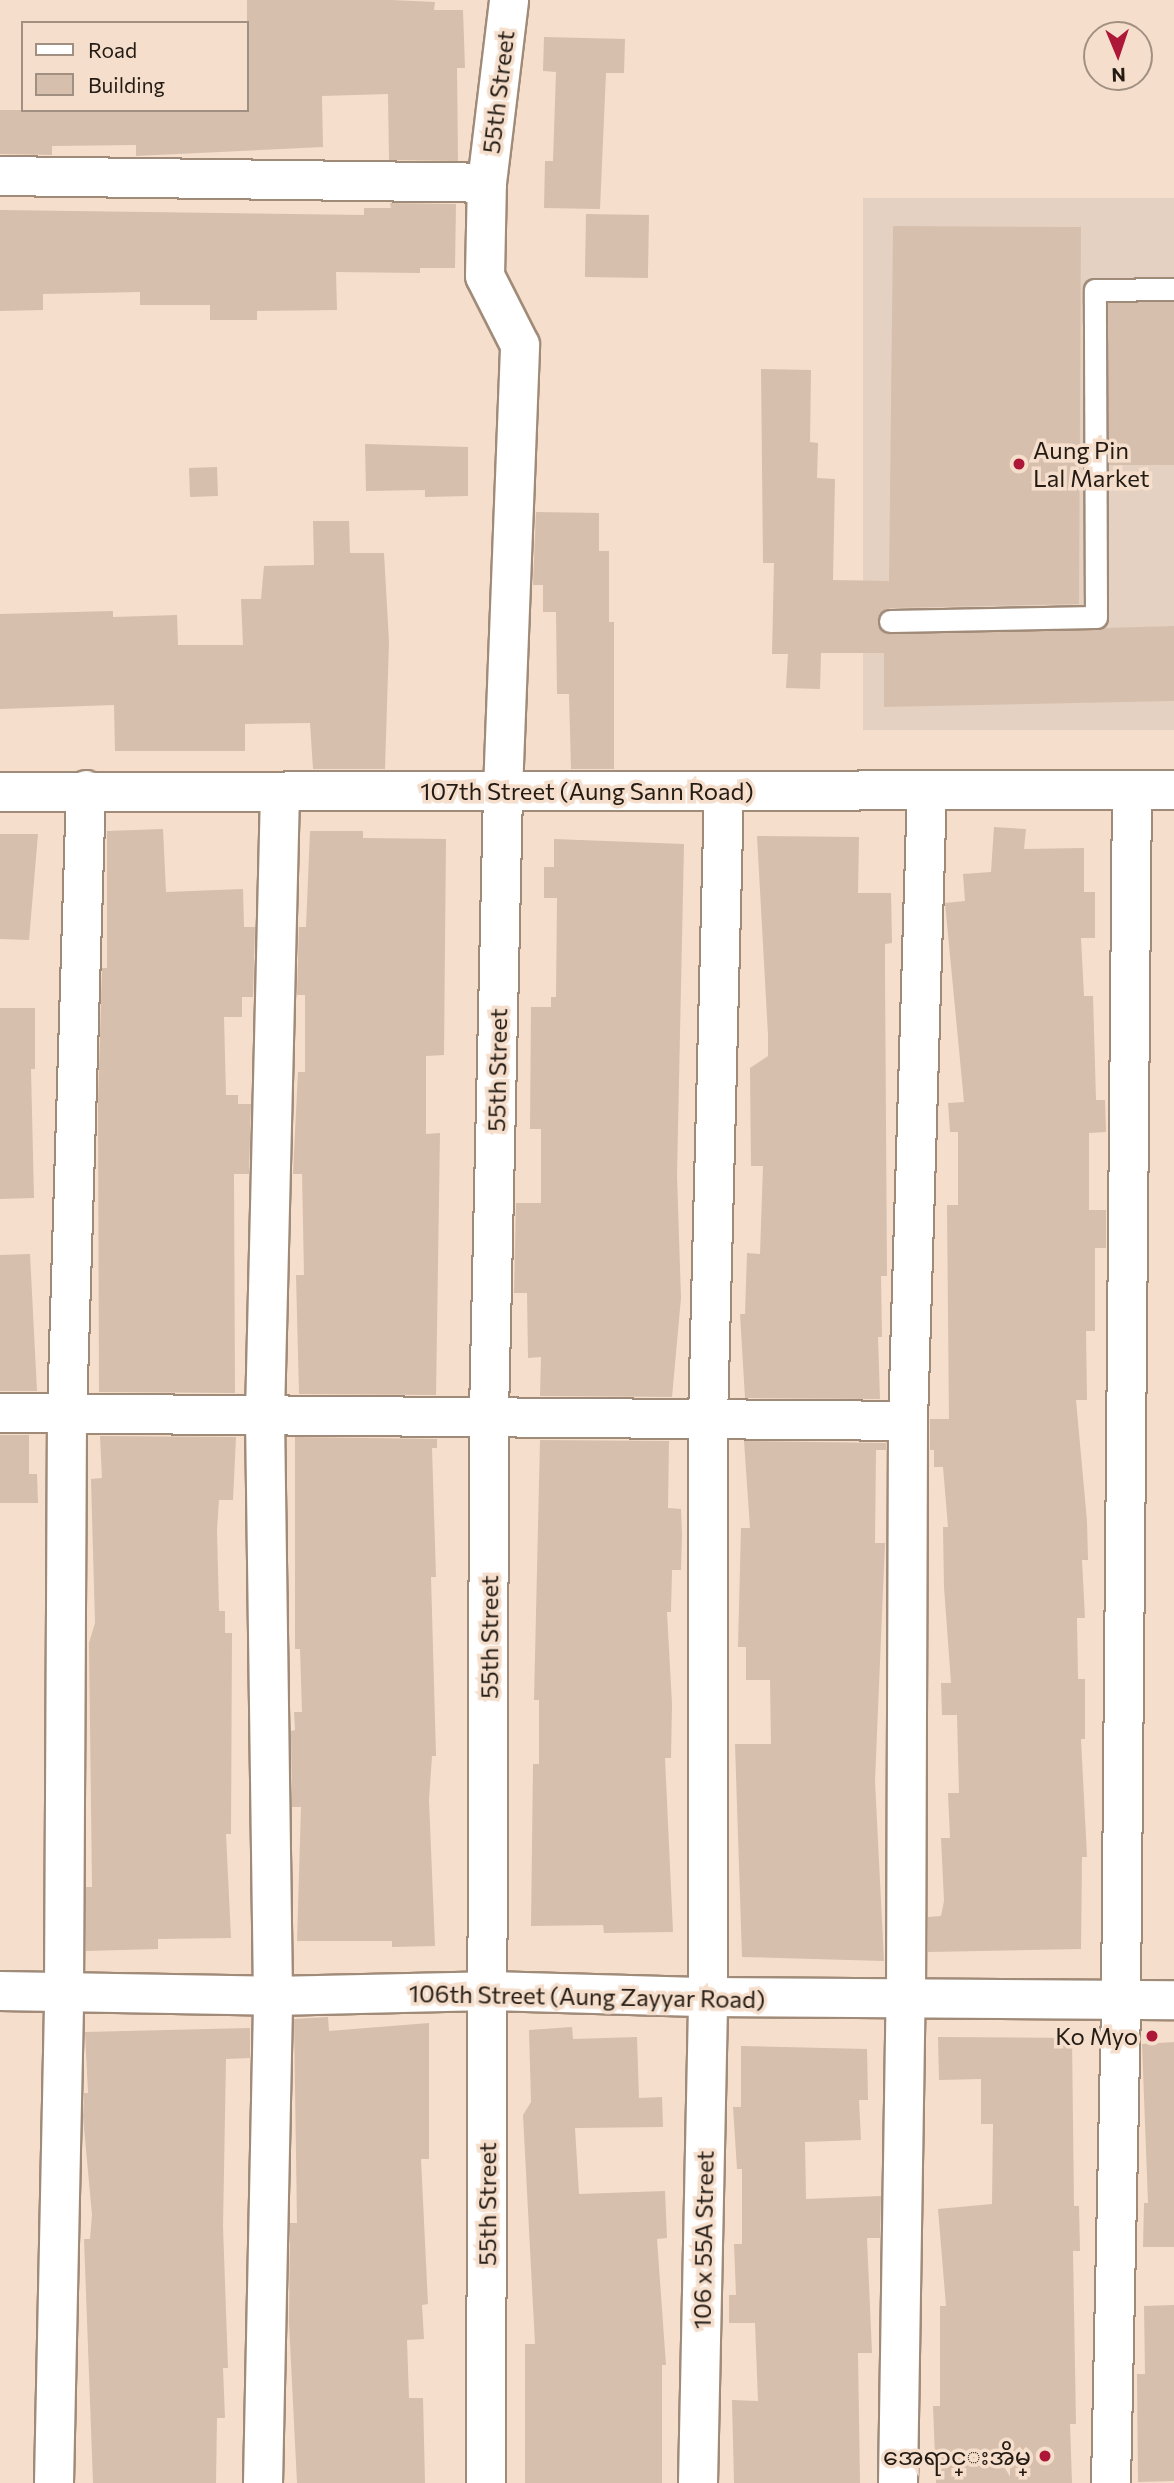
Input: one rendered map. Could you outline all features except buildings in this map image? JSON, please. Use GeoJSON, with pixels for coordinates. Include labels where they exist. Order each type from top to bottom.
{"type":"FeatureCollection","features":[{"type":"Feature","properties":{"kind":"street","name":"55th Street"},"geometry":{"type":"LineString","coordinates":[[486,2483],[489,1414],[503,791],[520,345],[485,276],[487,183],[509,0]]}},
{"type":"Feature","properties":{"kind":"street"},"geometry":{"type":"LineString","coordinates":[[0,176],[487,183]]}},
{"type":"Feature","properties":{"kind":"street"},"geometry":{"type":"LineString","coordinates":[[54,2483],[64,1990],[67,1414],[86,790]]}},
{"type":"Feature","properties":{"kind":"street"},"geometry":{"type":"LineString","coordinates":[[898,2483],[906,1999],[908,1421],[927,790]]}},
{"type":"Feature","properties":{"kind":"street"},"geometry":{"type":"LineString","coordinates":[[1111,2483],[1121,2000],[1132,790]]}},
{"type":"Feature","properties":{"kind":"street","name":"107th Street (Aung Sann Road)"},"geometry":{"type":"LineString","coordinates":[[0,792],[1174,790]]}},
{"type":"Feature","properties":{"kind":"street","name":"106 x 55A Street"},"geometry":{"type":"LineString","coordinates":[[698,2483],[708,1997],[708,1419],[724,791]]}},
{"type":"Feature","properties":{"kind":"street"},"geometry":{"type":"LineString","coordinates":[[263,2483],[273,1996],[265,1415],[280,793]]}},
{"type":"Feature","properties":{"kind":"street"},"geometry":{"type":"LineString","coordinates":[[0,1413],[489,1414],[908,1421]]}},
{"type":"Feature","properties":{"kind":"street","name":"106th Street (Aung Zayyar Road)"},"geometry":{"type":"LineString","coordinates":[[0,1991],[64,1990],[273,1996],[488,1991],[708,1997],[1174,2000]]}},
{"type":"Feature","properties":{"kind":"lane"},"geometry":{"type":"LineString","coordinates":[[890,621],[1096,617],[1095,290],[1174,289]]}},
{"type":"Feature","properties":{"kind":"shaded area","name":"Aung Pin Lal Market"},"geometry":{"type":"Polygon","coordinates":[[[863,198],[1174,198],[1174,730],[863,730],[863,198]]]}},
{"type":"Feature","properties":{"kind":"place","name":"Aung Pin Lal Market"},"geometry":{"type":"Point","coordinates":[1019,464]}},
{"type":"Feature","properties":{"kind":"place","name":"Ko Myo"},"geometry":{"type":"Point","coordinates":[1152,2036]}},
{"type":"Feature","properties":{"kind":"place","name":"အေရာင္းအိမ္"},"geometry":{"type":"Point","coordinates":[1045,2456]}}]}
